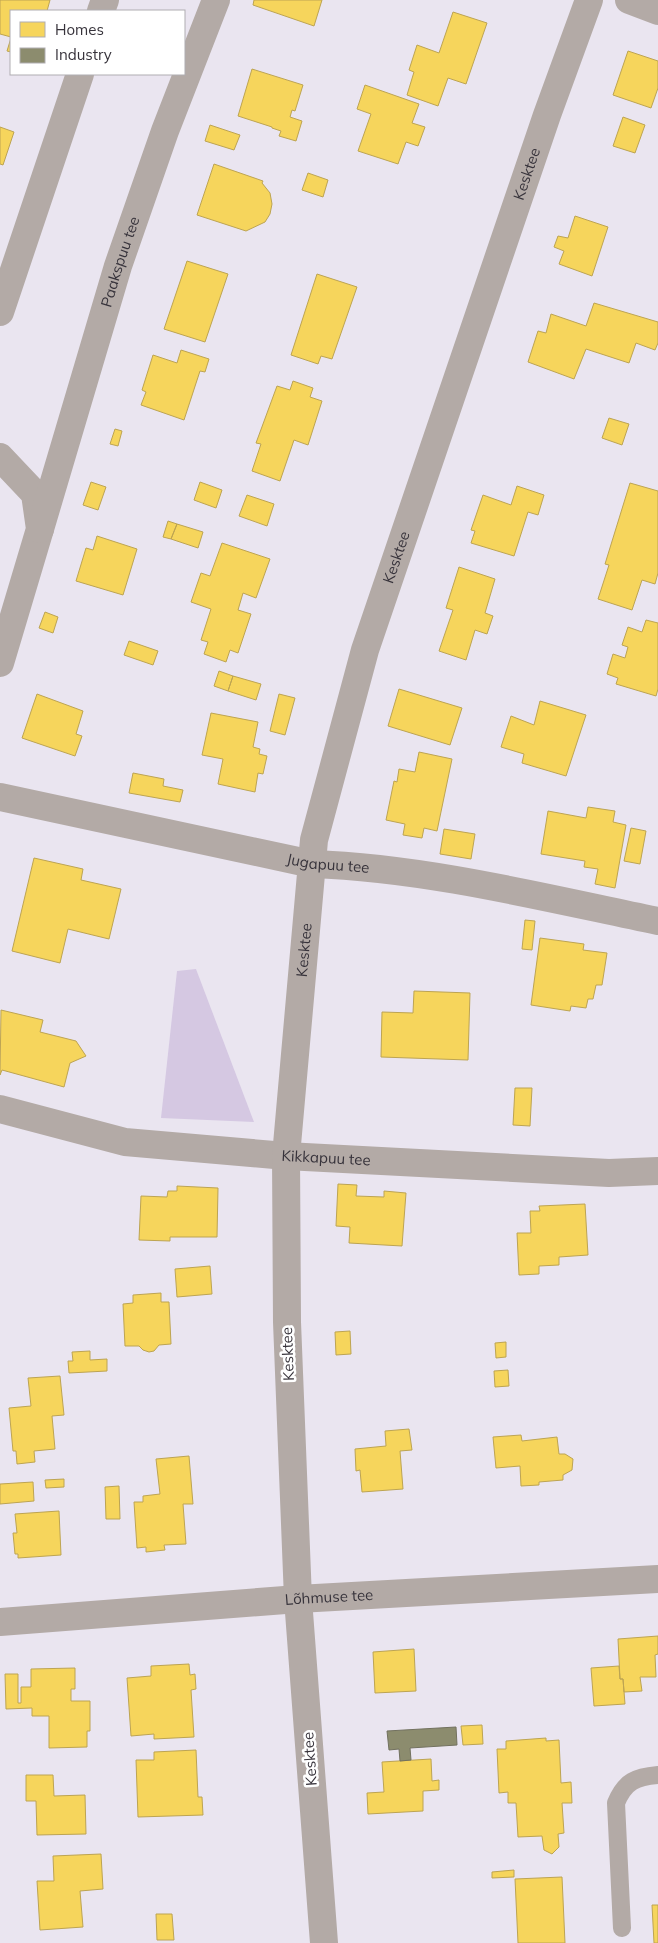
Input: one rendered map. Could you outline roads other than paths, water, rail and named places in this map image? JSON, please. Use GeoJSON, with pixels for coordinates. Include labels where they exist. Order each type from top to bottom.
{"type":"FeatureCollection","features":[{"type":"Feature","properties":{"kind":"street","name":"Paakspuu tee"},"geometry":{"type":"LineString","coordinates":[[0,663],[118,266],[165,131],[216,0]]}},
{"type":"Feature","properties":{"kind":"street","name":"Kesktee"},"geometry":{"type":"LineString","coordinates":[[324,1943],[298,1599],[287,1322],[286,1156],[314,840],[365,650],[546,115],[588,0]]}},
{"type":"Feature","properties":{"kind":"street"},"geometry":{"type":"LineString","coordinates":[[629,0],[658,11]]}},
{"type":"Feature","properties":{"kind":"street"},"geometry":{"type":"LineString","coordinates":[[0,312],[80,75]]}},
{"type":"Feature","properties":{"kind":"street","name":"Paakspuu tee"},"geometry":{"type":"LineString","coordinates":[[0,456],[35,494],[40,529]]}},
{"type":"Feature","properties":{"kind":"street","name":"Jugapuu tee"},"geometry":{"type":"LineString","coordinates":[[0,797],[312,864],[357,865],[658,920]]}},
{"type":"Feature","properties":{"kind":"street","name":"Kikkapuu tee"},"geometry":{"type":"LineString","coordinates":[[0,1109],[125,1142],[286,1156],[609,1173],[658,1171]]}},
{"type":"Feature","properties":{"kind":"street","name":"Lõhmuse tee"},"geometry":{"type":"LineString","coordinates":[[0,1622],[298,1599],[658,1579]]}},
{"type":"Feature","properties":{"kind":"lane"},"geometry":{"type":"LineString","coordinates":[[622,1928],[616,1802],[621,1791],[636,1778],[658,1775]]}}]}
